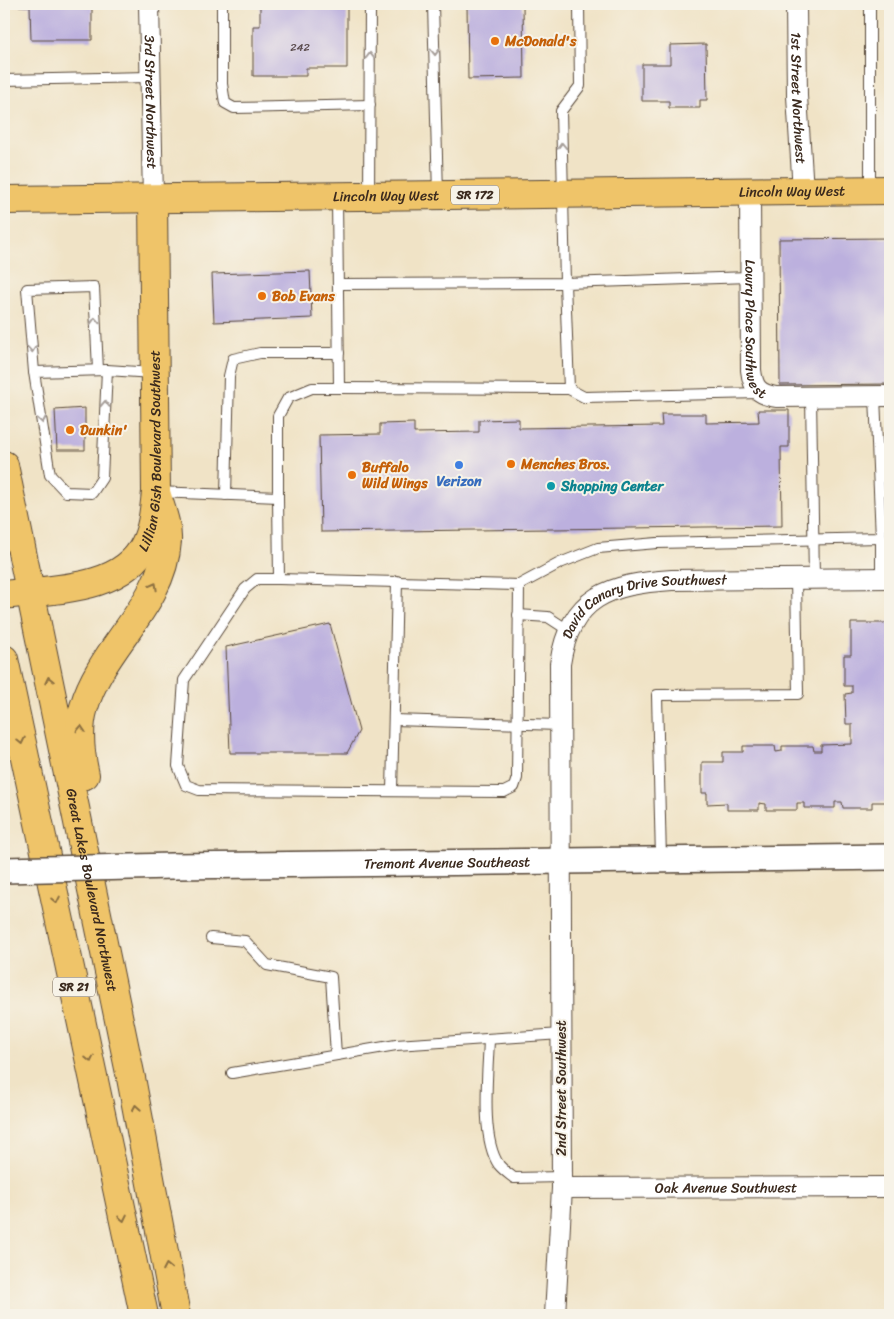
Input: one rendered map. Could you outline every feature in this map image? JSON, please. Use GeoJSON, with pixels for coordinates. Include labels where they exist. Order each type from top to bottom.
{"type":"FeatureCollection","features":[{"type":"Feature","properties":{"kind":"main road","name":"Lincoln Way West"},"geometry":{"type":"LineString","coordinates":[[4,200],[880,191]]}},
{"type":"Feature","properties":{"kind":"main road","name":"Lillian Gish Boulevard Southwest"},"geometry":{"type":"LineString","coordinates":[[4,595],[92,583],[109,578],[133,562],[145,544],[150,530],[156,492],[153,199]]}},
{"type":"Feature","properties":{"kind":"main road","name":"Great Lakes Boulevard Northwest"},"geometry":{"type":"LineString","coordinates":[[4,465],[176,1315]]}},
{"type":"Feature","properties":{"kind":"main road"},"geometry":{"type":"LineString","coordinates":[[100,933],[98,835],[82,760],[81,720],[84,707],[94,686],[141,610],[161,572],[167,533],[156,492]]}},
{"type":"Feature","properties":{"kind":"main road","name":"SR 21"},"geometry":{"type":"LineString","coordinates":[[4,659],[144,1315]]}},
{"type":"Feature","properties":{"kind":"street","name":"3rd Street Northwest"},"geometry":{"type":"LineString","coordinates":[[149,4],[153,199]]}},
{"type":"Feature","properties":{"kind":"street","name":"1st Street Northwest"},"geometry":{"type":"LineString","coordinates":[[796,4],[797,96],[803,191]]}},
{"type":"Feature","properties":{"kind":"street","name":"Lowry Place Southwest"},"geometry":{"type":"LineString","coordinates":[[750,192],[750,370],[752,382],[761,393],[776,397],[883,396]]}},
{"type":"Feature","properties":{"kind":"street","name":"David Canary Drive Southwest"},"geometry":{"type":"LineString","coordinates":[[560,860],[560,664],[568,630],[577,615],[589,602],[620,586],[672,580],[886,578]]}},
{"type":"Feature","properties":{"kind":"street","name":"Tremont Avenue Southeast"},"geometry":{"type":"LineString","coordinates":[[4,870],[560,860],[890,857]]}},
{"type":"Feature","properties":{"kind":"street","name":"2nd Street Southwest"},"geometry":{"type":"LineString","coordinates":[[555,1315],[562,1183],[560,860]]}},
{"type":"Feature","properties":{"kind":"street","name":"Oak Avenue Southwest"},"geometry":{"type":"LineString","coordinates":[[562,1183],[890,1188]]}},
{"type":"Feature","properties":{"kind":"lane"},"geometry":{"type":"LineString","coordinates":[[222,4],[222,84],[225,103],[234,108],[370,105]]}},
{"type":"Feature","properties":{"kind":"lane"},"geometry":{"type":"LineString","coordinates":[[369,197],[370,4]]}},
{"type":"Feature","properties":{"kind":"lane"},"geometry":{"type":"LineString","coordinates":[[433,4],[438,196]]}},
{"type":"Feature","properties":{"kind":"lane"},"geometry":{"type":"LineString","coordinates":[[569,389],[561,111],[580,86],[579,4]]}},
{"type":"Feature","properties":{"kind":"lane"},"geometry":{"type":"LineString","coordinates":[[870,4],[880,191]]}},
{"type":"Feature","properties":{"kind":"lane"},"geometry":{"type":"LineString","coordinates":[[4,80],[149,77]]}},
{"type":"Feature","properties":{"kind":"lane"},"geometry":{"type":"LineString","coordinates":[[337,197],[339,388]]}},
{"type":"Feature","properties":{"kind":"lane"},"geometry":{"type":"LineString","coordinates":[[338,284],[565,283],[750,276]]}},
{"type":"Feature","properties":{"kind":"lane"},"geometry":{"type":"LineString","coordinates":[[94,287],[102,370],[102,478],[92,493],[66,492],[50,475],[34,372],[27,289],[94,287]]}},
{"type":"Feature","properties":{"kind":"lane"},"geometry":{"type":"LineString","coordinates":[[226,495],[229,376],[233,359],[260,353],[339,353]]}},
{"type":"Feature","properties":{"kind":"lane"},"geometry":{"type":"LineString","coordinates":[[34,372],[102,370],[154,373]]}},
{"type":"Feature","properties":{"kind":"lane"},"geometry":{"type":"LineString","coordinates":[[279,579],[278,416],[288,398],[312,388],[569,389],[584,397],[761,393]]}},
{"type":"Feature","properties":{"kind":"lane"},"geometry":{"type":"LineString","coordinates":[[883,396],[881,538],[886,578]]}},
{"type":"Feature","properties":{"kind":"lane"},"geometry":{"type":"LineString","coordinates":[[661,859],[657,695],[798,694],[805,578],[815,540],[811,397]]}},
{"type":"Feature","properties":{"kind":"lane"},"geometry":{"type":"LineString","coordinates":[[156,492],[278,497]]}},
{"type":"Feature","properties":{"kind":"lane"},"geometry":{"type":"LineString","coordinates":[[519,585],[517,778],[514,787],[504,792],[392,792],[199,790],[186,785],[178,766],[184,680],[245,589],[257,579],[519,585],[560,564],[598,548],[657,543],[881,538]]}},
{"type":"Feature","properties":{"kind":"lane"},"geometry":{"type":"LineString","coordinates":[[392,792],[397,581]]}},
{"type":"Feature","properties":{"kind":"lane"},"geometry":{"type":"LineString","coordinates":[[518,615],[548,617],[568,630]]}},
{"type":"Feature","properties":{"kind":"lane"},"geometry":{"type":"LineString","coordinates":[[394,720],[560,725]]}},
{"type":"Feature","properties":{"kind":"lane"},"geometry":{"type":"LineString","coordinates":[[211,938],[245,941],[268,964],[331,977],[336,1056]]}},
{"type":"Feature","properties":{"kind":"lane"},"geometry":{"type":"LineString","coordinates":[[232,1073],[396,1045],[561,1034]]}},
{"type":"Feature","properties":{"kind":"lane"},"geometry":{"type":"LineString","coordinates":[[489,1039],[487,1129],[491,1149],[500,1166],[514,1178],[562,1183]]}},
{"type":"Feature","properties":{"kind":"building"},"geometry":{"type":"Polygon","coordinates":[[[19,4],[92,4],[92,40],[31,40],[30,6],[19,6],[19,4]]]}},
{"type":"Feature","properties":{"kind":"building"},"geometry":{"type":"Polygon","coordinates":[[[260,4],[347,4],[347,68],[306,68],[306,76],[253,76],[253,26],[260,26],[260,4]]]}},
{"type":"Feature","properties":{"kind":"building","name":"McDonald's"},"geometry":{"type":"Polygon","coordinates":[[[467,4],[523,4],[524,78],[468,79],[467,4]]]}},
{"type":"Feature","properties":{"kind":"building"},"geometry":{"type":"Polygon","coordinates":[[[706,44],[707,100],[700,100],[700,108],[669,108],[669,101],[642,101],[642,64],[670,64],[670,45],[706,44]]]}},
{"type":"Feature","properties":{"kind":"building"},"geometry":{"type":"Polygon","coordinates":[[[890,238],[890,384],[780,385],[779,239],[890,238]]]}},
{"type":"Feature","properties":{"kind":"building","name":"Bob Evans"},"geometry":{"type":"Polygon","coordinates":[[[310,271],[312,318],[214,322],[212,274],[310,271]]]}},
{"type":"Feature","properties":{"kind":"building","name":"Dunkin'"},"geometry":{"type":"Polygon","coordinates":[[[85,408],[85,450],[57,450],[55,410],[85,408]]]}},
{"type":"Feature","properties":{"kind":"building","name":"Shopping Center"},"geometry":{"type":"Polygon","coordinates":[[[758,410],[789,410],[789,447],[781,447],[782,526],[321,532],[319,435],[380,434],[380,424],[414,423],[414,433],[479,432],[479,420],[519,419],[519,428],[662,426],[661,414],[706,414],[706,423],[759,422],[758,410]]]}},
{"type":"Feature","properties":{"kind":"building"},"geometry":{"type":"Polygon","coordinates":[[[851,623],[890,623],[890,799],[887,802],[872,802],[872,808],[843,808],[842,802],[835,802],[835,808],[804,808],[804,803],[797,803],[797,810],[766,810],[766,804],[759,803],[759,810],[727,810],[727,803],[707,804],[707,793],[702,793],[702,762],[723,762],[723,752],[743,752],[743,746],[775,746],[776,752],[782,751],[782,746],[813,746],[814,751],[821,751],[821,745],[852,744],[852,724],[846,724],[845,694],[852,693],[852,686],[844,686],[844,655],[851,655],[851,623]]]}},
{"type":"Feature","properties":{"kind":"building"},"geometry":{"type":"Polygon","coordinates":[[[330,624],[359,731],[347,753],[230,753],[226,647],[330,624]]]}},
{"type":"Feature","properties":{"kind":"place","name":"McDonald's"},"geometry":{"type":"Point","coordinates":[495,41]}},
{"type":"Feature","properties":{"kind":"place","name":"Bob Evans"},"geometry":{"type":"Point","coordinates":[262,296]}},
{"type":"Feature","properties":{"kind":"place","name":"Dunkin'"},"geometry":{"type":"Point","coordinates":[70,430]}},
{"type":"Feature","properties":{"kind":"place","name":"Menches Bros."},"geometry":{"type":"Point","coordinates":[511,464]}},
{"type":"Feature","properties":{"kind":"place","name":"Verizon"},"geometry":{"type":"Point","coordinates":[459,465]}},
{"type":"Feature","properties":{"kind":"place","name":"Buffalo Wild Wings"},"geometry":{"type":"Point","coordinates":[352,475]}},
{"type":"Feature","properties":{"kind":"place","name":"Shopping Center"},"geometry":{"type":"Point","coordinates":[551,486]}}]}
